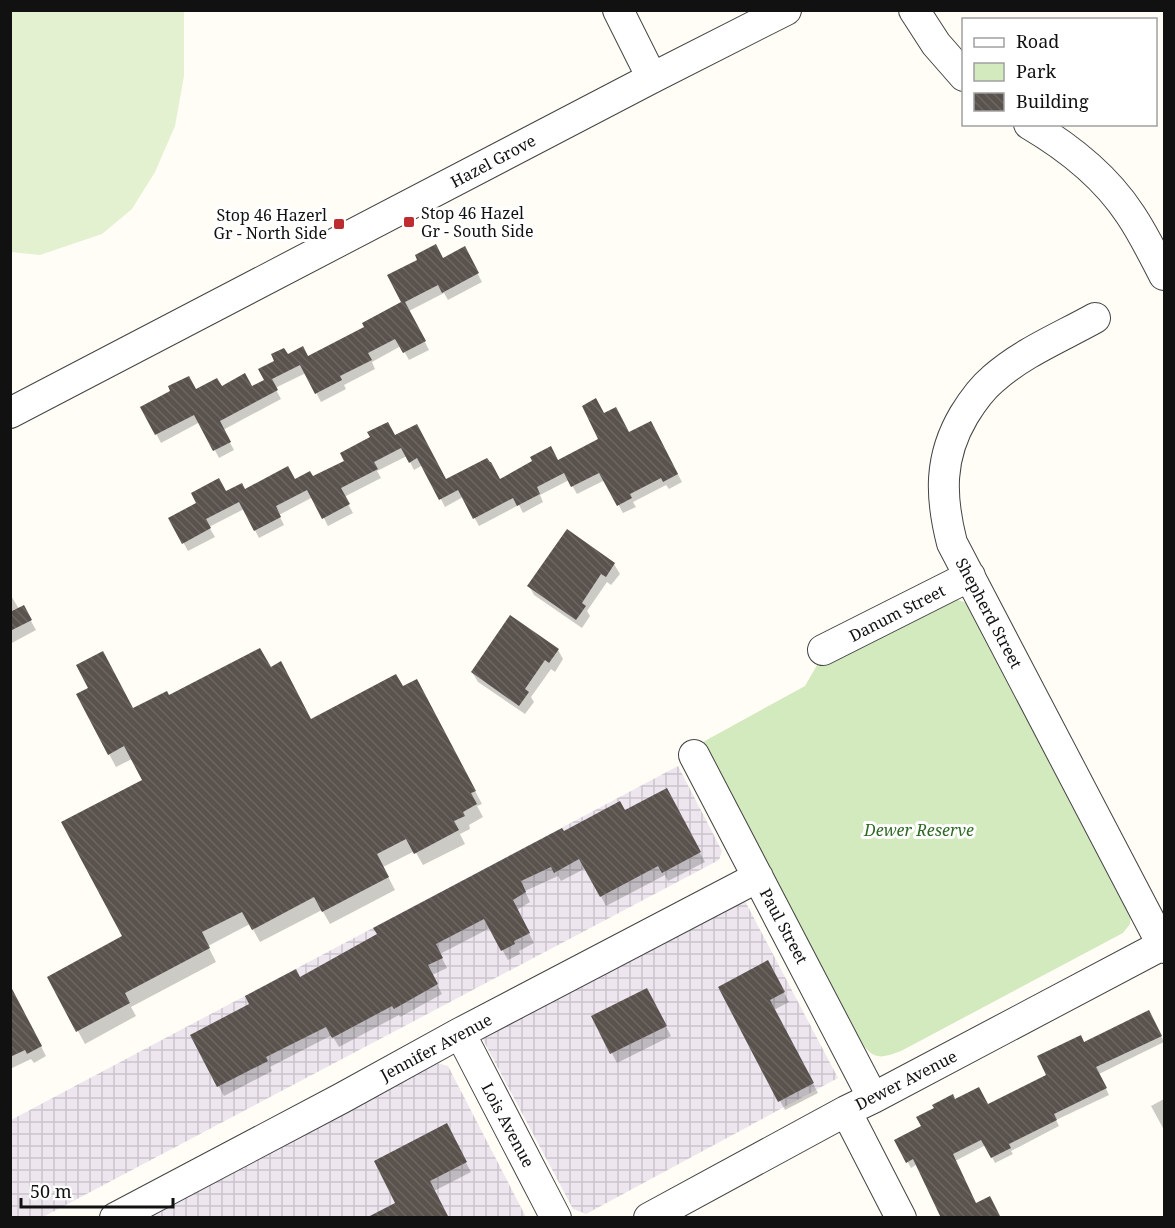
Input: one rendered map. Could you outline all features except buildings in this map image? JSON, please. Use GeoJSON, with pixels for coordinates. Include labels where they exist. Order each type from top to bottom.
{"type":"FeatureCollection","features":[{"type":"Feature","properties":{"kind":"street"},"geometry":{"type":"LineString","coordinates":[[618,10],[652,78]]}},
{"type":"Feature","properties":{"kind":"street","name":"Hazel Grove"},"geometry":{"type":"LineString","coordinates":[[10,413],[786,10]]}},
{"type":"Feature","properties":{"kind":"street"},"geometry":{"type":"LineString","coordinates":[[914,10],[936,45],[962,75]]}},
{"type":"Feature","properties":{"kind":"street"},"geometry":{"type":"LineString","coordinates":[[1032,126],[1065,147],[1104,182],[1130,213],[1164,275]]}},
{"type":"Feature","properties":{"kind":"street","name":"Shepherd Street"},"geometry":{"type":"LineString","coordinates":[[1095,318],[1019,359],[992,380],[971,402],[954,432],[945,464],[946,519],[952,543],[1164,946]]}},
{"type":"Feature","properties":{"kind":"street","name":"Danum Street"},"geometry":{"type":"LineString","coordinates":[[824,650],[970,576]]}},
{"type":"Feature","properties":{"kind":"street","name":"Paul Street"},"geometry":{"type":"LineString","coordinates":[[694,755],[873,1098]]}},
{"type":"Feature","properties":{"kind":"street","name":"Jennifer Avenue"},"geometry":{"type":"LineString","coordinates":[[115,1218],[758,877]]}},
{"type":"Feature","properties":{"kind":"street","name":"Dewer Avenue"},"geometry":{"type":"LineString","coordinates":[[649,1218],[846,1111],[1164,946]]}},
{"type":"Feature","properties":{"kind":"street","name":"Lois Avenue"},"geometry":{"type":"LineString","coordinates":[[460,1033],[556,1218]]}},
{"type":"Feature","properties":{"kind":"street"},"geometry":{"type":"LineString","coordinates":[[846,1111],[901,1218]]}},
{"type":"Feature","properties":{"kind":"shaded area"},"geometry":{"type":"Polygon","coordinates":[[[678,766],[722,851],[719,860],[43,1217],[11,1218],[11,1120],[678,766]]]}},
{"type":"Feature","properties":{"kind":"shaded area"},"geometry":{"type":"Polygon","coordinates":[[[745,901],[838,1078],[586,1214],[573,1209],[482,1038],[745,901]]]}},
{"type":"Feature","properties":{"kind":"shaded area"},"geometry":{"type":"Polygon","coordinates":[[[433,1062],[448,1066],[526,1217],[140,1218],[433,1062]]]}},
{"type":"Feature","properties":{"kind":"green space"},"geometry":{"type":"Polygon","coordinates":[[[184,10],[184,76],[175,126],[155,172],[132,209],[102,234],[40,255],[11,252],[11,11],[184,10]]]}},
{"type":"Feature","properties":{"kind":"green space","name":"Dewer Reserve"},"geometry":{"type":"Polygon","coordinates":[[[955,599],[971,607],[1131,915],[1130,924],[1123,933],[901,1051],[886,1056],[876,1056],[858,1038],[703,742],[805,686],[820,660],[955,599]]]}},
{"type":"Feature","properties":{"kind":"place","name":"Stop 46 Hazel Gr - South Side"},"geometry":{"type":"Point","coordinates":[409,222]}},
{"type":"Feature","properties":{"kind":"place","name":"Stop 46 Hazerl Gr - North Side"},"geometry":{"type":"Point","coordinates":[339,224]}}]}
